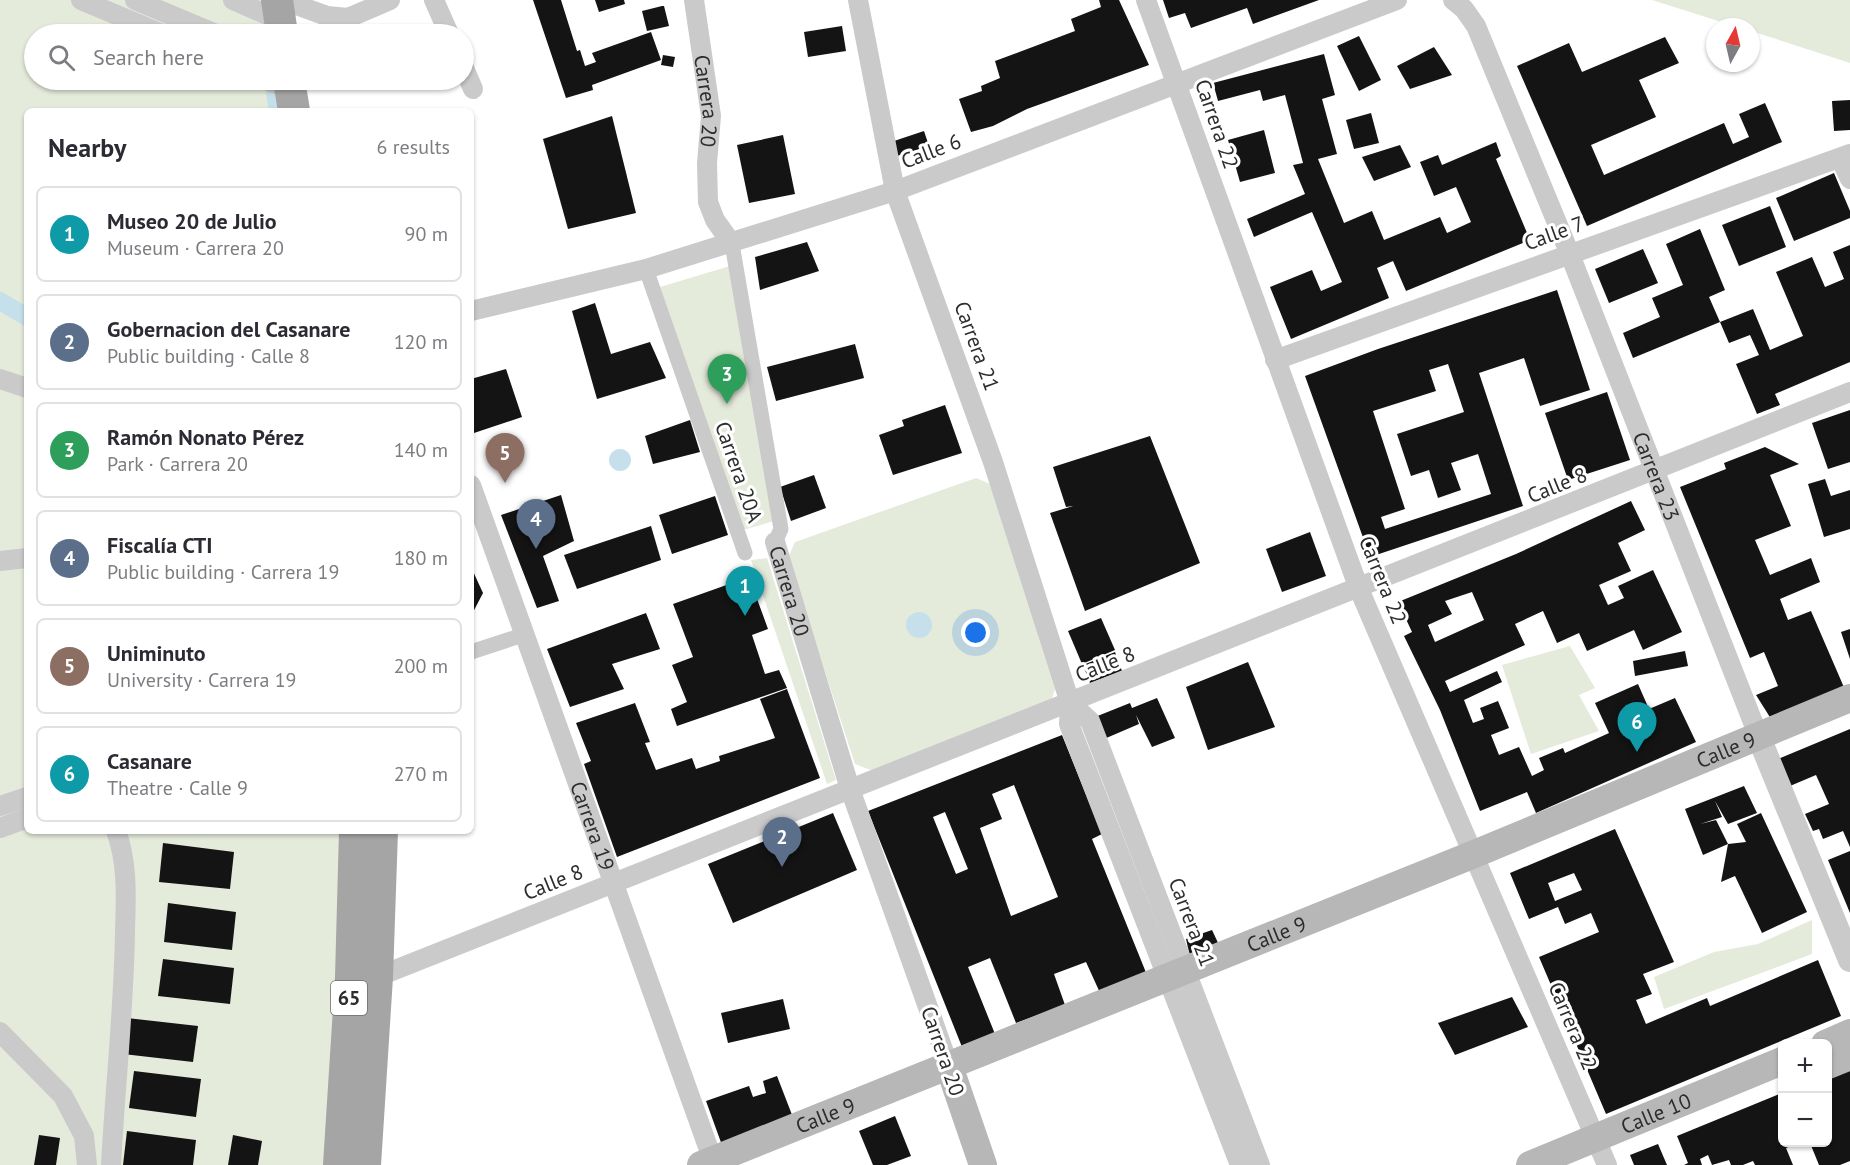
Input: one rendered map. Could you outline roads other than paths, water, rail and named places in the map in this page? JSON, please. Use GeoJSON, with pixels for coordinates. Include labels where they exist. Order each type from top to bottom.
{"type":"FeatureCollection","features":[{"type":"Feature","properties":{"kind":"main road","name":"Calle 9"},"geometry":{"type":"LineString","coordinates":[[710,1164],[952,1076],[1180,984],[1761,742],[1850,698]]}},
{"type":"Feature","properties":{"kind":"main road","name":"Calle 9"},"geometry":{"type":"LineString","coordinates":[[1761,742],[1850,714]]}},
{"type":"Feature","properties":{"kind":"main road","name":"65"},"geometry":{"type":"LineString","coordinates":[[356,834],[364,977],[365,1165]]}},
{"type":"Feature","properties":{"kind":"main road","name":"65"},"geometry":{"type":"LineString","coordinates":[[339,1165],[382,834]]}},
{"type":"Feature","properties":{"kind":"main road"},"geometry":{"type":"LineString","coordinates":[[1832,1041],[1850,1033]]}},
{"type":"Feature","properties":{"kind":"main road"},"geometry":{"type":"LineString","coordinates":[[1832,1063],[1850,1056]]}},
{"type":"Feature","properties":{"kind":"main road","name":"Calle 10"},"geometry":{"type":"LineString","coordinates":[[1573,1165],[1778,1063]]}},
{"type":"Feature","properties":{"kind":"main road","name":"Calle 9"},"geometry":{"type":"LineString","coordinates":[[755,1165],[952,1076]]}},
{"type":"Feature","properties":{"kind":"main road","name":"Carrera 20"},"geometry":{"type":"LineString","coordinates":[[952,1076],[983,1165]]}},
{"type":"Feature","properties":{"kind":"main road","name":"Calle 10"},"geometry":{"type":"LineString","coordinates":[[1530,1165],[1601,1152],[1778,1084]]}},
{"type":"Feature","properties":{"kind":"street"},"geometry":{"type":"LineString","coordinates":[[81,0],[138,24]]}},
{"type":"Feature","properties":{"kind":"street"},"geometry":{"type":"LineString","coordinates":[[135,0],[192,24]]}},
{"type":"Feature","properties":{"kind":"street"},"geometry":{"type":"LineString","coordinates":[[232,0],[280,15],[348,18],[390,0]]}},
{"type":"Feature","properties":{"kind":"street"},"geometry":{"type":"LineString","coordinates":[[434,0],[445,24]]}},
{"type":"Feature","properties":{"kind":"street","name":"Carrera 20"},"geometry":{"type":"LineString","coordinates":[[694,0],[711,116],[707,163],[708,202],[715,220],[732,244],[781,529],[775,543],[850,789],[952,1076]]}},
{"type":"Feature","properties":{"kind":"street","name":"Carrera 21"},"geometry":{"type":"LineString","coordinates":[[858,0],[895,191],[993,462],[1070,703],[1090,721],[1240,1165]]}},
{"type":"Feature","properties":{"kind":"street","name":"Carrera 22"},"geometry":{"type":"LineString","coordinates":[[1146,0],[1359,589],[1601,1152]]}},
{"type":"Feature","properties":{"kind":"street","name":"Calle 6"},"geometry":{"type":"LineString","coordinates":[[474,310],[646,269],[732,244],[895,191],[1397,0]]}},
{"type":"Feature","properties":{"kind":"street","name":"Carrera 23"},"geometry":{"type":"LineString","coordinates":[[1453,0],[1464,9],[1476,26],[1569,252],[1761,742],[1850,960]]}},
{"type":"Feature","properties":{"kind":"street"},"geometry":{"type":"LineString","coordinates":[[1845,156],[1850,179]]}},
{"type":"Feature","properties":{"kind":"street","name":"Calle 7"},"geometry":{"type":"LineString","coordinates":[[1275,360],[1569,252],[1845,156]]}},
{"type":"Feature","properties":{"kind":"street","name":"Carrera 20A"},"geometry":{"type":"LineString","coordinates":[[646,269],[745,553]]}},
{"type":"Feature","properties":{"kind":"street"},"geometry":{"type":"LineString","coordinates":[[0,379],[24,387]]}},
{"type":"Feature","properties":{"kind":"street","name":"Calle 8"},"geometry":{"type":"LineString","coordinates":[[364,977],[612,884],[1850,392]]}},
{"type":"Feature","properties":{"kind":"street","name":"Carrera 19"},"geometry":{"type":"LineString","coordinates":[[474,494],[710,1164]]}},
{"type":"Feature","properties":{"kind":"street"},"geometry":{"type":"LineString","coordinates":[[0,561],[24,558]]}},
{"type":"Feature","properties":{"kind":"street"},"geometry":{"type":"LineString","coordinates":[[474,651],[523,635]]}},
{"type":"Feature","properties":{"kind":"street"},"geometry":{"type":"LineString","coordinates":[[0,806],[24,798]]}},
{"type":"Feature","properties":{"kind":"street"},"geometry":{"type":"LineString","coordinates":[[0,828],[24,819]]}},
{"type":"Feature","properties":{"kind":"street"},"geometry":{"type":"LineString","coordinates":[[111,1165],[125,944],[126,888],[122,847],[117,834]]}},
{"type":"Feature","properties":{"kind":"street","name":"Carrera 21"},"geometry":{"type":"LineString","coordinates":[[1180,984],[1260,1165]]}},
{"type":"Feature","properties":{"kind":"street"},"geometry":{"type":"LineString","coordinates":[[0,1032],[63,1096],[84,1136],[87,1165]]}},
{"type":"Feature","properties":{"kind":"water"},"geometry":{"type":"Polygon","coordinates":[[[620,449],[628,452],[631,460],[628,468],[620,471],[612,468],[609,460],[612,452],[620,449]]]}},
{"type":"Feature","properties":{"kind":"water"},"geometry":{"type":"Polygon","coordinates":[[[919,612],[928,616],[932,625],[928,634],[919,638],[910,634],[906,625],[910,616],[919,612]]]}},
{"type":"Feature","properties":{"kind":"waterway"},"geometry":{"type":"LineString","coordinates":[[275,90],[278,108]]}},
{"type":"Feature","properties":{"kind":"waterway"},"geometry":{"type":"LineString","coordinates":[[0,301],[24,315]]}},
{"type":"Feature","properties":{"kind":"place","name":"Ramón Nonato Pérez"},"geometry":{"type":"Point","coordinates":[727,404]}},
{"type":"Feature","properties":{"kind":"place","name":"Uniminuto"},"geometry":{"type":"Point","coordinates":[505,483]}},
{"type":"Feature","properties":{"kind":"place","name":"Fiscalía CTI"},"geometry":{"type":"Point","coordinates":[536,549]}},
{"type":"Feature","properties":{"kind":"place","name":"Museo 20 de Julio"},"geometry":{"type":"Point","coordinates":[745,616]}},
{"type":"Feature","properties":{"kind":"place","name":"Casanare"},"geometry":{"type":"Point","coordinates":[1637,752]}},
{"type":"Feature","properties":{"kind":"place","name":"Gobernacion del Casanare"},"geometry":{"type":"Point","coordinates":[782,867]}}]}
